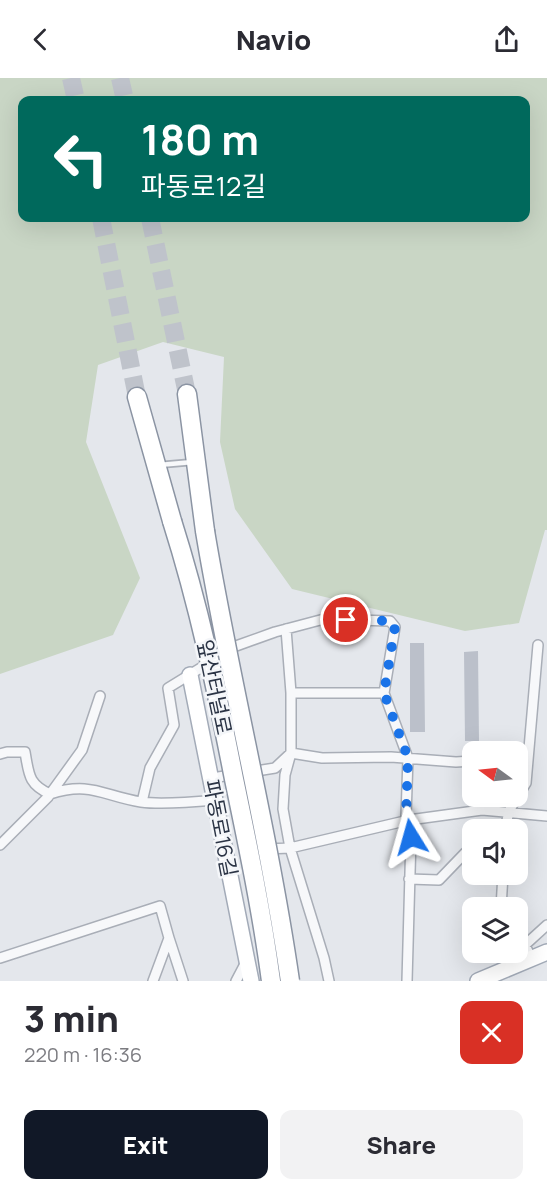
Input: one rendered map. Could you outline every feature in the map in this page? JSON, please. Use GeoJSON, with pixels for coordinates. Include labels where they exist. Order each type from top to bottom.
{"type":"FeatureCollection","features":[{"type":"Feature","properties":{"kind":"highway","name":"앞산터널로"},"geometry":{"type":"LineString","coordinates":[[187,394],[205,531],[233,688],[279,913],[290,981]]}},
{"type":"Feature","properties":{"kind":"highway","name":"앞산터널로"},"geometry":{"type":"LineString","coordinates":[[137,398],[197,604],[255,882],[271,981]]}},
{"type":"Feature","properties":{"kind":"main road","name":"파동로16길"},"geometry":{"type":"LineString","coordinates":[[190,675],[216,800]]}},
{"type":"Feature","properties":{"kind":"main road","name":"파동로16길"},"geometry":{"type":"LineString","coordinates":[[224,847],[251,981]]}},
{"type":"Feature","properties":{"kind":"main road"},"geometry":{"type":"LineString","coordinates":[[478,981],[547,952]]}},
{"type":"Feature","properties":{"kind":"street"},"geometry":{"type":"LineString","coordinates":[[142,802],[150,768],[174,725],[168,688],[236,646],[286,630],[324,619],[390,621],[395,627],[384,693],[408,758],[407,981]]}},
{"type":"Feature","properties":{"kind":"street"},"geometry":{"type":"LineString","coordinates":[[286,630],[291,693],[291,753],[285,775],[283,809],[290,848],[324,958],[328,981]]}},
{"type":"Feature","properties":{"kind":"street"},"geometry":{"type":"LineString","coordinates":[[524,741],[538,645]]}},
{"type":"Feature","properties":{"kind":"street"},"geometry":{"type":"LineString","coordinates":[[291,693],[384,693]]}},
{"type":"Feature","properties":{"kind":"street"},"geometry":{"type":"LineString","coordinates":[[0,845],[50,794],[82,750],[100,696]]}},
{"type":"Feature","properties":{"kind":"street"},"geometry":{"type":"LineString","coordinates":[[0,754],[25,752],[29,775],[36,788],[50,794],[66,789],[88,788],[142,802],[216,800]]}},
{"type":"Feature","properties":{"kind":"street"},"geometry":{"type":"LineString","coordinates":[[291,753],[275,768],[212,778],[224,847],[280,850],[409,820],[482,810],[547,816]]}},
{"type":"Feature","properties":{"kind":"street"},"geometry":{"type":"LineString","coordinates":[[291,753],[322,758],[408,758],[462,761]]}},
{"type":"Feature","properties":{"kind":"street"},"geometry":{"type":"LineString","coordinates":[[507,819],[511,807]]}},
{"type":"Feature","properties":{"kind":"street"},"geometry":{"type":"LineString","coordinates":[[409,879],[439,880],[462,857]]}},
{"type":"Feature","properties":{"kind":"street"},"geometry":{"type":"LineString","coordinates":[[0,958],[160,906],[183,981]]}},
{"type":"Feature","properties":{"kind":"street"},"geometry":{"type":"LineString","coordinates":[[531,958],[525,945],[547,925]]}},
{"type":"Feature","properties":{"kind":"street"},"geometry":{"type":"LineString","coordinates":[[153,981],[169,938]]}},
{"type":"Feature","properties":{"kind":"street"},"geometry":{"type":"LineString","coordinates":[[528,940],[532,939]]}},
{"type":"Feature","properties":{"kind":"street"},"geometry":{"type":"LineString","coordinates":[[236,981],[247,960]]}},
{"type":"Feature","properties":{"kind":"lane"},"geometry":{"type":"LineString","coordinates":[[157,466],[196,461]]}},
{"type":"Feature","properties":{"kind":"green space"},"geometry":{"type":"Polygon","coordinates":[[[0,78],[547,78],[547,530],[545,530],[519,623],[465,631],[292,589],[235,509],[220,442],[224,357],[163,342],[98,365],[86,442],[140,578],[113,635],[0,674],[0,78]]]}},
{"type":"Feature","properties":{"kind":"building"},"geometry":{"type":"Polygon","coordinates":[[[410,643],[424,643],[425,732],[410,732],[410,643]]]}},
{"type":"Feature","properties":{"kind":"building"},"geometry":{"type":"Polygon","coordinates":[[[478,651],[479,741],[465,741],[464,652],[478,651]]]}},
{"type":"Feature","properties":{"kind":"tunnel"},"geometry":{"type":"LineString","coordinates":[[71,78],[75,96]]}},
{"type":"Feature","properties":{"kind":"tunnel"},"geometry":{"type":"LineString","coordinates":[[120,78],[124,96]]}},
{"type":"Feature","properties":{"kind":"tunnel"},"geometry":{"type":"LineString","coordinates":[[102,222],[137,397]]}},
{"type":"Feature","properties":{"kind":"tunnel"},"geometry":{"type":"LineString","coordinates":[[151,222],[187,394]]}},
{"type":"Feature","properties":{"kind":"route"},"geometry":{"type":"LineString","coordinates":[[346,620],[390,621],[395,627],[384,693],[408,758],[406,816],[409,820],[411,837]]}}]}
